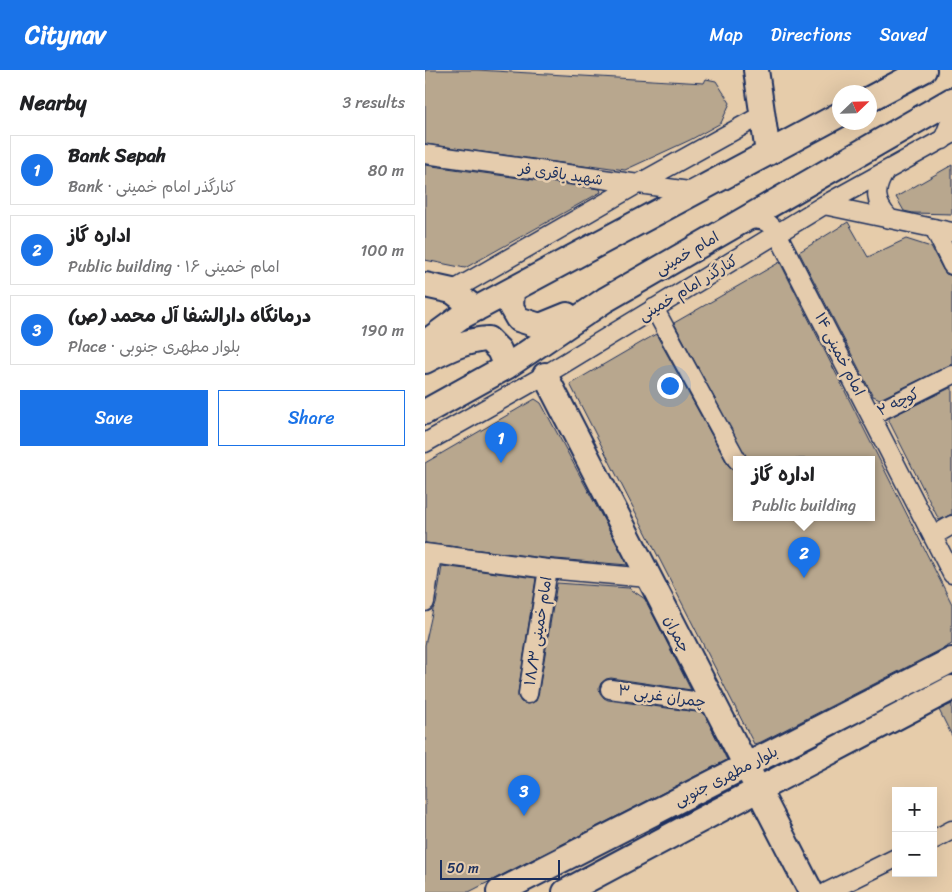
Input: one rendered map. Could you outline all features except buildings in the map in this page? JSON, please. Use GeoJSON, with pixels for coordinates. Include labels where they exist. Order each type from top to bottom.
{"type":"FeatureCollection","features":[{"type":"Feature","properties":{"kind":"street"},"geometry":{"type":"LineString","coordinates":[[756,70],[768,154]]}},
{"type":"Feature","properties":{"kind":"street"},"geometry":{"type":"LineString","coordinates":[[877,95],[925,70]]}},
{"type":"Feature","properties":{"kind":"street","name":"امام خمینی"},"geometry":{"type":"LineString","coordinates":[[425,412],[506,367],[605,300],[952,100]]}},
{"type":"Feature","properties":{"kind":"street"},"geometry":{"type":"LineString","coordinates":[[452,291],[762,115]]}},
{"type":"Feature","properties":{"kind":"street"},"geometry":{"type":"LineString","coordinates":[[947,137],[952,117]]}},
{"type":"Feature","properties":{"kind":"street"},"geometry":{"type":"LineString","coordinates":[[425,343],[459,318],[832,119]]}},
{"type":"Feature","properties":{"kind":"street","name":"کنارگذر امام خمینی"},"geometry":{"type":"LineString","coordinates":[[425,443],[545,375],[777,233],[947,137]]}},
{"type":"Feature","properties":{"kind":"street","name":"شهید باقری فر"},"geometry":{"type":"LineString","coordinates":[[425,154],[696,192]]}},
{"type":"Feature","properties":{"kind":"street"},"geometry":{"type":"LineString","coordinates":[[885,172],[878,182],[877,190],[880,205],[889,218]]}},
{"type":"Feature","properties":{"kind":"street"},"geometry":{"type":"LineString","coordinates":[[825,205],[952,232]]}},
{"type":"Feature","properties":{"kind":"street"},"geometry":{"type":"LineString","coordinates":[[742,221],[757,218],[773,226],[777,233]]}},
{"type":"Feature","properties":{"kind":"street"},"geometry":{"type":"LineString","coordinates":[[934,228],[952,265]]}},
{"type":"Feature","properties":{"kind":"street","name":"امام خمینی ۱۴"},"geometry":{"type":"LineString","coordinates":[[777,233],[952,574]]}},
{"type":"Feature","properties":{"kind":"street"},"geometry":{"type":"LineString","coordinates":[[425,285],[452,291],[476,309]]}},
{"type":"Feature","properties":{"kind":"street"},"geometry":{"type":"LineString","coordinates":[[511,290],[511,308],[518,319],[540,326],[605,300]]}},
{"type":"Feature","properties":{"kind":"street"},"geometry":{"type":"LineString","coordinates":[[654,308],[735,456]]}},
{"type":"Feature","properties":{"kind":"street"},"geometry":{"type":"LineString","coordinates":[[425,361],[449,349],[476,339],[488,339],[499,350],[506,367]]}},
{"type":"Feature","properties":{"kind":"street","name":"چمران"},"geometry":{"type":"LineString","coordinates":[[545,375],[811,892]]}},
{"type":"Feature","properties":{"kind":"street","name":"کوچه ۲"},"geometry":{"type":"LineString","coordinates":[[872,415],[952,375]]}},
{"type":"Feature","properties":{"kind":"street"},"geometry":{"type":"LineString","coordinates":[[933,536],[952,525]]}},
{"type":"Feature","properties":{"kind":"street"},"geometry":{"type":"LineString","coordinates":[[425,602],[429,553],[548,569],[649,578]]}},
{"type":"Feature","properties":{"kind":"street","name":"امام خمینی ۱۸/۳"},"geometry":{"type":"LineString","coordinates":[[528,694],[548,569]]}},
{"type":"Feature","properties":{"kind":"street","name":"بلوار مطهری جنوبی"},"geometry":{"type":"LineString","coordinates":[[499,892],[952,660]]}},
{"type":"Feature","properties":{"kind":"street","name":"چمران غربی ۳"},"geometry":{"type":"LineString","coordinates":[[610,688],[714,704]]}},
{"type":"Feature","properties":{"kind":"street","name":"بلوار مطهری جنوبی"},"geometry":{"type":"LineString","coordinates":[[565,892],[717,809],[783,777],[952,688]]}},
{"type":"Feature","properties":{"kind":"street"},"geometry":{"type":"LineString","coordinates":[[778,750],[772,764],[774,772],[783,777]]}},
{"type":"Feature","properties":{"kind":"street"},"geometry":{"type":"LineString","coordinates":[[710,784],[725,792],[725,801],[717,809]]}},
{"type":"Feature","properties":{"kind":"street"},"geometry":{"type":"LineString","coordinates":[[937,838],[952,830]]}},
{"type":"Feature","properties":{"kind":"street"},"geometry":{"type":"LineString","coordinates":[[827,892],[892,860]]}},
{"type":"Feature","properties":{"kind":"place","name":"Bank Sepah"},"geometry":{"type":"Point","coordinates":[501,463]}},
{"type":"Feature","properties":{"kind":"place","name":"اداره گاز"},"geometry":{"type":"Point","coordinates":[804,578]}},
{"type":"Feature","properties":{"kind":"place","name":"درمانگاه دارالشفا آل محمد (ص)"},"geometry":{"type":"Point","coordinates":[524,816]}}]}
